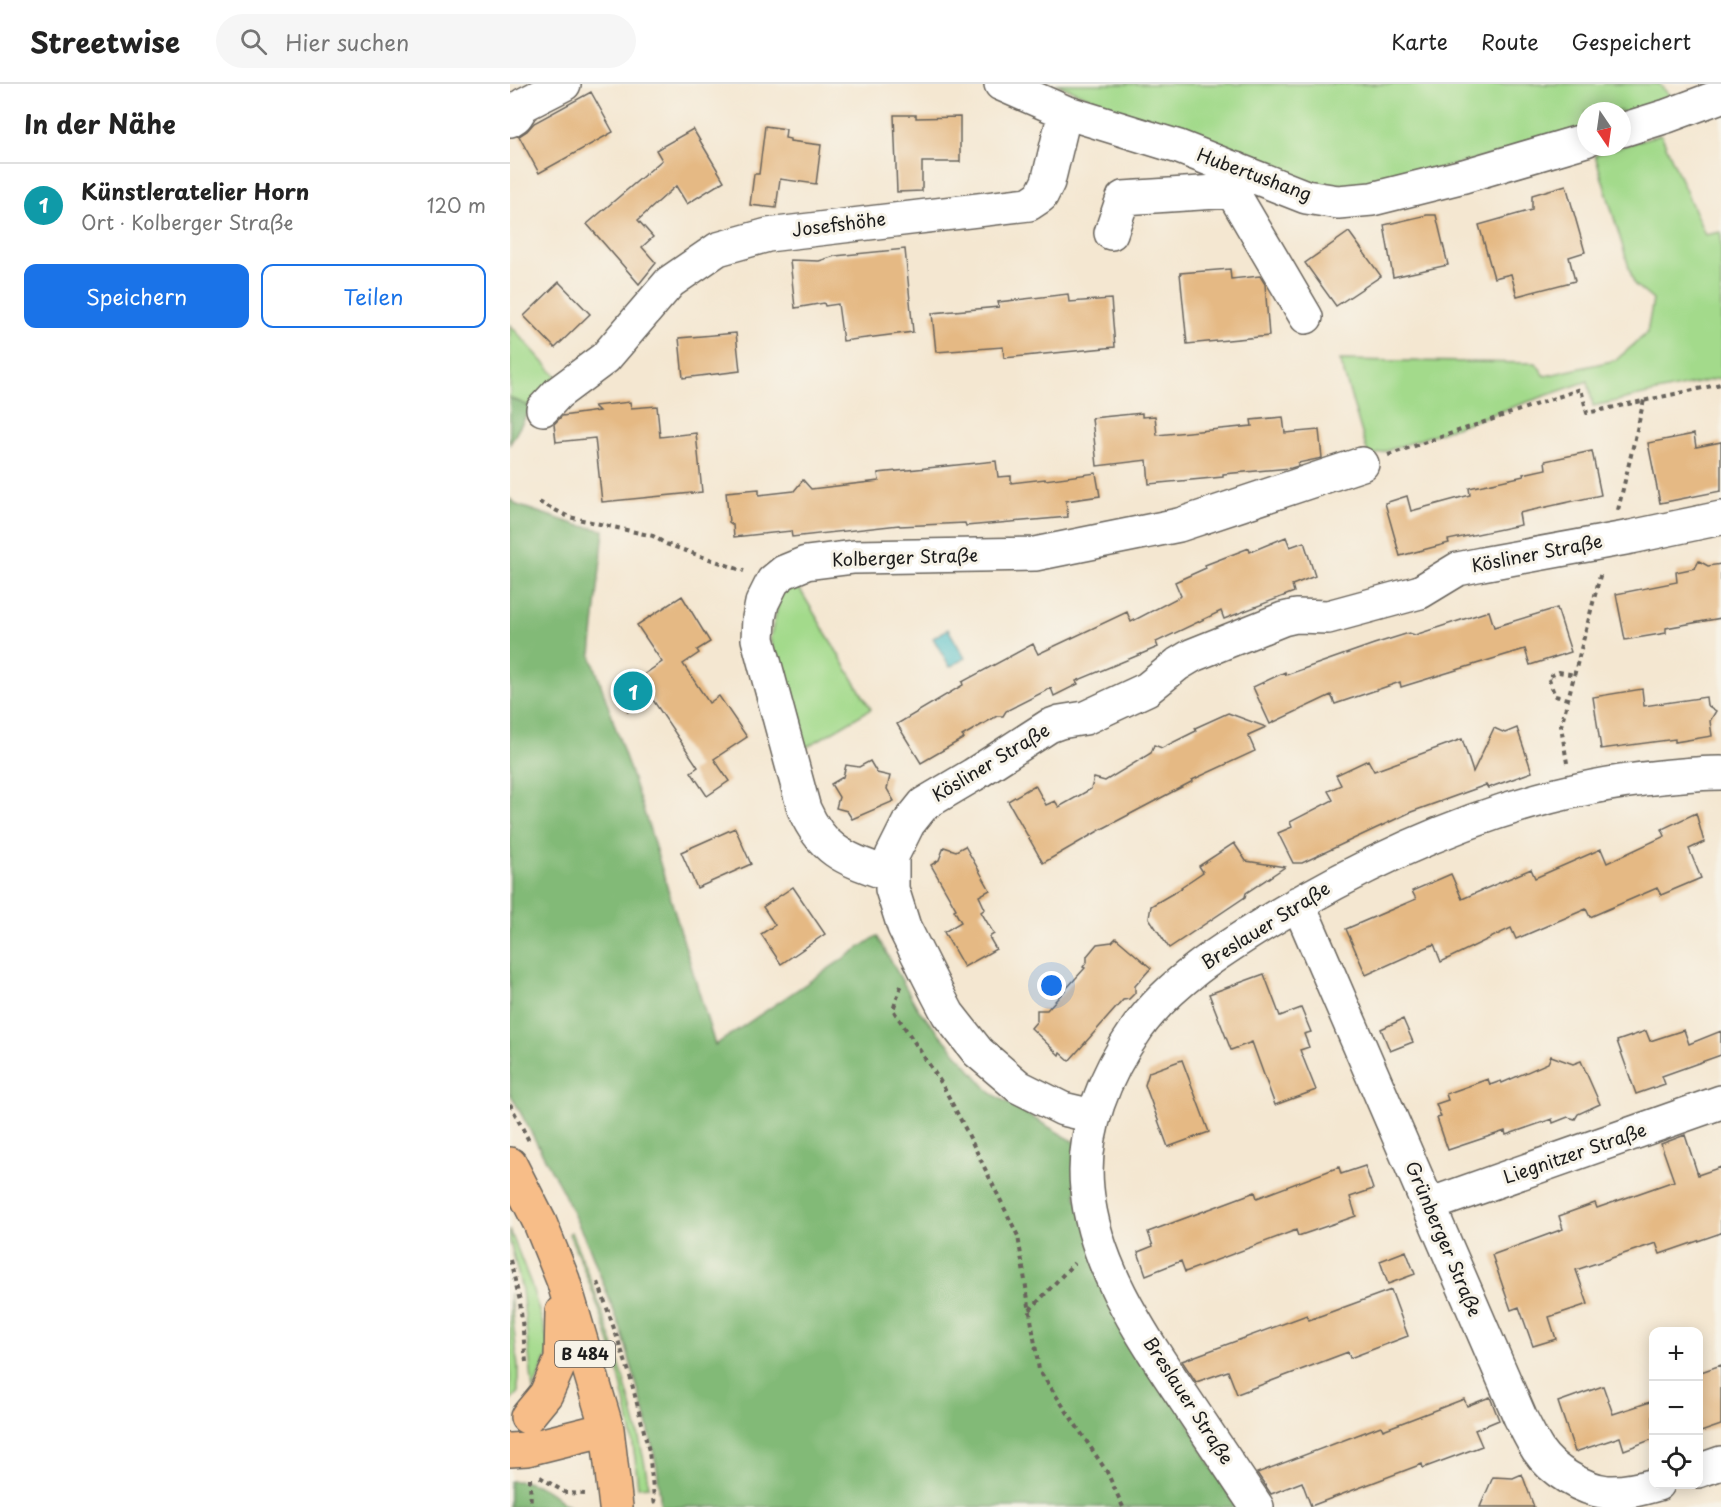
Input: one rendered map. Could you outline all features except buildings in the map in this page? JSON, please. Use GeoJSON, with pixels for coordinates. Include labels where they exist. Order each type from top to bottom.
{"type":"FeatureCollection","features":[{"type":"Feature","properties":{"kind":"main road","name":"B 484"},"geometry":{"type":"LineString","coordinates":[[510,1164],[540,1223],[562,1280],[607,1429],[616,1507]]}},
{"type":"Feature","properties":{"kind":"main road","name":"B 484"},"geometry":{"type":"LineString","coordinates":[[518,1418],[546,1394],[561,1360],[562,1280]]}},
{"type":"Feature","properties":{"kind":"main road"},"geometry":{"type":"LineString","coordinates":[[518,1418],[607,1429]]}},
{"type":"Feature","properties":{"kind":"main road"},"geometry":{"type":"LineString","coordinates":[[520,1462],[527,1449],[607,1429]]}},
{"type":"Feature","properties":{"kind":"street"},"geometry":{"type":"LineString","coordinates":[[510,120],[516,116],[523,105],[564,84]]}},
{"type":"Feature","properties":{"kind":"street"},"geometry":{"type":"LineString","coordinates":[[1001,84],[1065,112]]}},
{"type":"Feature","properties":{"kind":"street"},"geometry":{"type":"LineString","coordinates":[[1631,127],[1721,96]]}},
{"type":"Feature","properties":{"kind":"street","name":"Hubertushang"},"geometry":{"type":"LineString","coordinates":[[1065,112],[1179,147],[1234,180],[1338,202],[1372,199],[1464,176],[1577,143]]}},
{"type":"Feature","properties":{"kind":"street","name":"Josefshöhe"},"geometry":{"type":"LineString","coordinates":[[543,409],[558,393],[605,358],[670,282],[717,249],[768,235],[1029,204],[1041,196],[1048,182],[1065,112]]}},
{"type":"Feature","properties":{"kind":"street"},"geometry":{"type":"LineString","coordinates":[[1111,233],[1123,198],[1234,180],[1306,317]]}},
{"type":"Feature","properties":{"kind":"street","name":"Kolberger Straße"},"geometry":{"type":"LineString","coordinates":[[773,581],[784,572],[806,563],[854,557],[1035,554],[1179,525],[1362,464]]}},
{"type":"Feature","properties":{"kind":"street","name":"Kösliner Straße"},"geometry":{"type":"LineString","coordinates":[[1093,1116],[1063,1109],[1019,1087],[978,1052],[948,1014],[919,958],[904,927],[892,889],[892,856],[908,824],[930,799],[973,775],[1049,726],[1085,718],[1147,689],[1193,655],[1283,619],[1296,616],[1328,617],[1419,592],[1458,569],[1606,555],[1721,518]]}},
{"type":"Feature","properties":{"kind":"street"},"geometry":{"type":"LineString","coordinates":[[773,581],[762,603],[758,639],[804,809],[812,826],[825,843],[841,856],[891,874]]}},
{"type":"Feature","properties":{"kind":"street","name":"Breslauer Straße"},"geometry":{"type":"LineString","coordinates":[[1257,1507],[1154,1352],[1111,1276],[1097,1239],[1087,1190],[1087,1146],[1093,1116],[1104,1087],[1139,1026],[1184,978],[1221,950],[1298,903],[1430,837],[1486,817],[1574,791],[1634,780],[1721,773]]}},
{"type":"Feature","properties":{"kind":"street","name":"Grünberger Straße"},"geometry":{"type":"LineString","coordinates":[[1298,903],[1520,1417],[1539,1451],[1565,1476],[1590,1488],[1608,1492],[1633,1491],[1649,1487]]}},
{"type":"Feature","properties":{"kind":"street","name":"Liegnitzer Straße"},"geometry":{"type":"LineString","coordinates":[[1429,1205],[1721,1102]]}},
{"type":"Feature","properties":{"kind":"street"},"geometry":{"type":"LineString","coordinates":[[1703,1469],[1721,1463]]}},
{"type":"Feature","properties":{"kind":"path"},"geometry":{"type":"LineString","coordinates":[[1362,464],[1581,389],[1587,413],[1721,384]]}},
{"type":"Feature","properties":{"kind":"path"},"geometry":{"type":"LineString","coordinates":[[1574,791],[1561,726],[1644,400]]}},
{"type":"Feature","properties":{"kind":"path"},"geometry":{"type":"LineString","coordinates":[[538,502],[569,517],[653,536],[666,544],[773,581]]}},
{"type":"Feature","properties":{"kind":"path"},"geometry":{"type":"LineString","coordinates":[[1568,699],[1555,696],[1548,677],[1559,672],[1575,675]]}},
{"type":"Feature","properties":{"kind":"path"},"geometry":{"type":"LineString","coordinates":[[919,958],[898,990],[892,1010],[942,1084],[1017,1236],[1039,1370],[1107,1472],[1123,1507]]}},
{"type":"Feature","properties":{"kind":"path"},"geometry":{"type":"LineString","coordinates":[[1029,1311],[1097,1239]]}},
{"type":"Feature","properties":{"kind":"path"},"geometry":{"type":"LineString","coordinates":[[510,1260],[520,1300],[526,1371]]}},
{"type":"Feature","properties":{"kind":"path"},"geometry":{"type":"LineString","coordinates":[[520,1462],[531,1507]]}},
{"type":"Feature","properties":{"kind":"path"},"geometry":{"type":"LineString","coordinates":[[655,1496],[655,1507]]}},
{"type":"Feature","properties":{"kind":"green space"},"geometry":{"type":"Polygon","coordinates":[[[1056,84],[1659,84],[1674,100],[1631,116],[1631,102],[1577,102],[1577,132],[1341,195],[1240,158],[1056,84]]]}},
{"type":"Feature","properties":{"kind":"green space"},"geometry":{"type":"Polygon","coordinates":[[[1661,134],[1705,235],[1721,232],[1721,378],[1593,406],[1588,381],[1369,457],[1340,360],[1536,363],[1545,376],[1616,360],[1647,333],[1653,300],[1634,284],[1595,156],[1631,156],[1631,144],[1661,134]]]}},
{"type":"Feature","properties":{"kind":"green space"},"geometry":{"type":"Polygon","coordinates":[[[510,325],[557,377],[531,407],[510,398],[510,325]]]}},
{"type":"Feature","properties":{"kind":"green space"},"geometry":{"type":"Polygon","coordinates":[[[510,398],[531,407],[510,444],[510,398]]]}},
{"type":"Feature","properties":{"kind":"green space"},"geometry":{"type":"Polygon","coordinates":[[[510,499],[517,505],[577,525],[604,530],[591,655],[649,827],[715,1045],[877,936],[918,1009],[991,1093],[1076,1143],[1076,1197],[1204,1453],[1236,1507],[661,1507],[657,1468],[647,1422],[622,1332],[590,1249],[563,1192],[510,1093],[510,499]]]}},
{"type":"Feature","properties":{"kind":"green space"},"geometry":{"type":"Polygon","coordinates":[[[795,581],[871,709],[800,751],[770,639],[780,596],[795,581]]]}},
{"type":"Feature","properties":{"kind":"green space"},"geometry":{"type":"Polygon","coordinates":[[[510,1230],[531,1284],[547,1338],[549,1353],[533,1390],[522,1290],[510,1241],[510,1230]]]}},
{"type":"Feature","properties":{"kind":"green space"},"geometry":{"type":"Polygon","coordinates":[[[571,1232],[596,1294],[627,1389],[649,1486],[638,1487],[635,1454],[623,1389],[605,1326],[569,1234],[571,1232]]]}},
{"type":"Feature","properties":{"kind":"green space"},"geometry":{"type":"Polygon","coordinates":[[[510,1293],[518,1367],[518,1392],[510,1402],[510,1293]]]}},
{"type":"Feature","properties":{"kind":"green space"},"geometry":{"type":"Polygon","coordinates":[[[510,1481],[540,1487],[572,1507],[510,1507],[510,1481]]]}},
{"type":"Feature","properties":{"kind":"water"},"geometry":{"type":"Polygon","coordinates":[[[948,629],[965,658],[950,667],[933,638],[948,629]]]}},
{"type":"Feature","properties":{"kind":"place","name":"Künstleratelier Horn"},"geometry":{"type":"Point","coordinates":[633,691]}}]}
